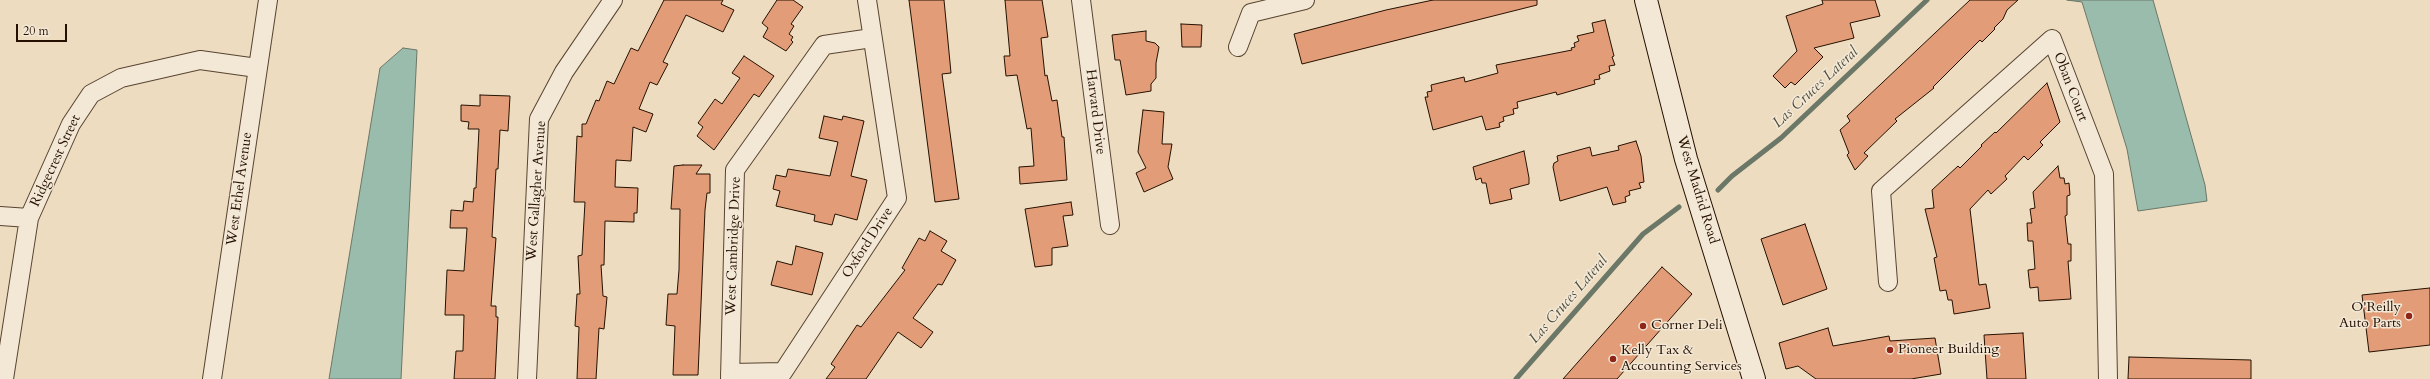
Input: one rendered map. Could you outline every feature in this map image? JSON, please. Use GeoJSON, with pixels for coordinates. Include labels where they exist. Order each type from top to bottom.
{"type":"FeatureCollection","features":[{"type":"Feature","properties":{"kind":"street","name":"West Ethel Avenue"},"geometry":{"type":"LineString","coordinates":[[212,379],[268,0]]}},
{"type":"Feature","properties":{"kind":"street","name":"West Gallagher Avenue"},"geometry":{"type":"LineString","coordinates":[[527,379],[539,119],[564,72],[613,0]]}},
{"type":"Feature","properties":{"kind":"street","name":"Oxford Drive"},"geometry":{"type":"LineString","coordinates":[[730,376],[783,372],[897,198],[867,0]]}},
{"type":"Feature","properties":{"kind":"street","name":"Harvard Drive"},"geometry":{"type":"LineString","coordinates":[[1080,0],[1110,225]]}},
{"type":"Feature","properties":{"kind":"street"},"geometry":{"type":"LineString","coordinates":[[1238,47],[1251,14],[1305,0]]}},
{"type":"Feature","properties":{"kind":"street","name":"West Madrid Road"},"geometry":{"type":"LineString","coordinates":[[1646,0],[1686,159],[1754,379]]}},
{"type":"Feature","properties":{"kind":"street","name":"West Cambridge Drive"},"geometry":{"type":"LineString","coordinates":[[730,376],[735,170],[824,45],[872,38]]}},
{"type":"Feature","properties":{"kind":"street","name":"Oban Court"},"geometry":{"type":"LineString","coordinates":[[1888,282],[1881,191],[2052,39],[2104,174],[2108,379]]}},
{"type":"Feature","properties":{"kind":"street","name":"Ridgecrest Street"},"geometry":{"type":"LineString","coordinates":[[4,379],[29,218],[71,124],[91,94],[121,78],[200,60],[258,68]]}},
{"type":"Feature","properties":{"kind":"street"},"geometry":{"type":"LineString","coordinates":[[0,216],[29,218]]}},
{"type":"Feature","properties":{"kind":"shaded area"},"geometry":{"type":"Polygon","coordinates":[[[2067,0],[2153,0],[2205,185],[2207,201],[2138,211],[2127,149],[2082,2],[2067,0]]]}},
{"type":"Feature","properties":{"kind":"shaded area"},"geometry":{"type":"Polygon","coordinates":[[[403,48],[417,50],[401,379],[329,379],[380,68],[403,48]]]}},
{"type":"Feature","properties":{"kind":"building"},"geometry":{"type":"Polygon","coordinates":[[[664,0],[723,0],[721,4],[734,10],[723,32],[686,15],[663,62],[668,64],[657,85],[650,82],[639,109],[653,114],[646,132],[633,127],[631,161],[616,160],[615,187],[638,188],[637,213],[634,213],[634,222],[605,221],[604,265],[601,265],[603,296],[607,297],[604,329],[599,328],[596,379],[577,379],[579,327],[575,326],[577,294],[580,294],[578,256],[582,255],[585,202],[574,202],[577,136],[582,137],[582,124],[586,124],[596,100],[599,101],[607,81],[614,84],[631,48],[638,51],[664,0]]]}},
{"type":"Feature","properties":{"kind":"building"},"geometry":{"type":"Polygon","coordinates":[[[777,0],[793,0],[803,7],[791,24],[794,26],[789,34],[793,37],[791,40],[793,42],[786,51],[763,37],[768,28],[762,23],[777,0]]]}},
{"type":"Feature","properties":{"kind":"building"},"geometry":{"type":"Polygon","coordinates":[[[909,0],[944,0],[951,73],[942,74],[959,199],[935,202],[909,0]]]}},
{"type":"Feature","properties":{"kind":"building"},"geometry":{"type":"Polygon","coordinates":[[[1005,0],[1042,0],[1048,37],[1041,38],[1045,76],[1047,75],[1052,101],[1057,100],[1062,137],[1064,137],[1067,180],[1020,184],[1019,167],[1034,166],[1031,128],[1027,129],[1017,75],[1006,76],[1004,56],[1010,56],[1005,0]]]}},
{"type":"Feature","properties":{"kind":"building"},"geometry":{"type":"Polygon","coordinates":[[[1433,0],[1537,0],[1537,5],[1302,64],[1294,34],[1386,10],[1433,0]]]}},
{"type":"Feature","properties":{"kind":"building"},"geometry":{"type":"Polygon","coordinates":[[[1822,0],[1875,0],[1880,16],[1850,23],[1854,38],[1814,48],[1823,57],[1795,85],[1791,82],[1785,88],[1773,76],[1797,51],[1786,16],[1823,4],[1822,0]]]}},
{"type":"Feature","properties":{"kind":"building"},"geometry":{"type":"Polygon","coordinates":[[[1970,0],[2018,0],[2007,10],[2003,19],[1982,42],[1980,40],[1933,87],[1934,88],[1895,119],[1897,121],[1864,153],[1868,156],[1855,170],[1847,155],[1849,153],[1840,130],[1850,121],[1847,116],[1970,0]]]}},
{"type":"Feature","properties":{"kind":"building"},"geometry":{"type":"Polygon","coordinates":[[[1605,20],[1615,65],[1609,66],[1610,71],[1599,75],[1600,79],[1594,80],[1595,84],[1557,95],[1556,92],[1517,102],[1518,108],[1513,109],[1514,114],[1503,117],[1504,121],[1499,123],[1500,127],[1486,130],[1482,116],[1433,130],[1425,97],[1428,97],[1427,92],[1432,91],[1431,85],[1464,77],[1465,82],[1498,73],[1496,65],[1572,50],[1571,48],[1575,47],[1574,43],[1579,41],[1577,36],[1594,32],[1592,23],[1605,20]]]}},
{"type":"Feature","properties":{"kind":"building"},"geometry":{"type":"Polygon","coordinates":[[[1181,24],[1202,25],[1201,47],[1182,47],[1181,24]]]}},
{"type":"Feature","properties":{"kind":"building"},"geometry":{"type":"Polygon","coordinates":[[[1146,31],[1146,41],[1155,43],[1159,47],[1156,63],[1156,78],[1151,84],[1151,91],[1126,95],[1120,60],[1115,60],[1112,35],[1146,31]]]}},
{"type":"Feature","properties":{"kind":"building"},"geometry":{"type":"Polygon","coordinates":[[[744,56],[774,76],[759,97],[754,94],[714,150],[697,136],[703,127],[698,123],[715,99],[722,104],[740,78],[732,73],[744,56]]]}},
{"type":"Feature","properties":{"kind":"building"},"geometry":{"type":"Polygon","coordinates":[[[2047,83],[2060,122],[2040,142],[2043,145],[2028,160],[2024,156],[2005,176],[2007,179],[1991,194],[1988,190],[1970,209],[1979,285],[1986,284],[1990,308],[1954,314],[1952,300],[1948,300],[1946,290],[1940,291],[1934,258],[1937,257],[1925,209],[1934,208],[1932,190],[1958,166],[1960,168],[1982,146],[1981,145],[1995,132],[1996,133],[2047,83]]]}},
{"type":"Feature","properties":{"kind":"building"},"geometry":{"type":"Polygon","coordinates":[[[480,95],[510,96],[508,131],[500,130],[492,237],[496,238],[491,306],[496,306],[496,317],[498,317],[495,379],[454,379],[456,351],[463,351],[464,315],[445,315],[447,270],[464,271],[467,228],[450,228],[451,210],[463,211],[464,201],[473,202],[474,188],[476,188],[479,129],[468,129],[469,122],[461,121],[461,105],[480,106],[480,95]]]}},
{"type":"Feature","properties":{"kind":"building"},"geometry":{"type":"Polygon","coordinates":[[[1143,110],[1164,112],[1162,144],[1172,144],[1168,167],[1173,179],[1144,192],[1136,173],[1146,168],[1138,152],[1143,110]]]}},
{"type":"Feature","properties":{"kind":"building"},"geometry":{"type":"Polygon","coordinates":[[[824,116],[842,120],[843,116],[864,121],[851,176],[867,180],[857,220],[835,214],[832,225],[814,221],[815,215],[776,206],[780,191],[773,189],[776,175],[786,177],[788,169],[830,176],[838,142],[819,138],[824,116]]]}},
{"type":"Feature","properties":{"kind":"building"},"geometry":{"type":"Polygon","coordinates":[[[1636,141],[1641,156],[1644,182],[1639,183],[1641,188],[1629,191],[1630,195],[1625,197],[1626,202],[1613,205],[1607,187],[1560,201],[1553,167],[1554,163],[1558,161],[1557,156],[1590,147],[1592,156],[1619,150],[1618,146],[1636,141]]]}},
{"type":"Feature","properties":{"kind":"building"},"geometry":{"type":"Polygon","coordinates":[[[1524,151],[1529,184],[1510,189],[1512,199],[1490,204],[1486,183],[1482,183],[1481,178],[1476,180],[1473,167],[1524,151]]]}},
{"type":"Feature","properties":{"kind":"building"},"geometry":{"type":"Polygon","coordinates":[[[702,165],[696,174],[710,174],[710,193],[707,193],[705,210],[698,375],[673,375],[675,326],[666,325],[668,294],[677,294],[679,270],[680,209],[671,209],[674,166],[702,165]]]}},
{"type":"Feature","properties":{"kind":"building"},"geometry":{"type":"Polygon","coordinates":[[[2058,166],[2060,178],[2064,178],[2065,184],[2069,183],[2070,195],[2067,196],[2067,215],[2065,216],[2068,244],[2071,244],[2071,261],[2068,261],[2071,299],[2039,301],[2038,287],[2030,288],[2028,270],[2035,269],[2033,241],[2028,241],[2027,223],[2032,223],[2030,209],[2035,208],[2033,192],[2058,166]]]}},
{"type":"Feature","properties":{"kind":"building"},"geometry":{"type":"Polygon","coordinates":[[[1071,202],[1073,215],[1063,216],[1068,246],[1052,248],[1052,265],[1035,267],[1025,209],[1071,202]]]}},
{"type":"Feature","properties":{"kind":"building"},"geometry":{"type":"Polygon","coordinates":[[[1805,224],[1827,289],[1783,305],[1761,239],[1805,224]]]}},
{"type":"Feature","properties":{"kind":"building"},"geometry":{"type":"Polygon","coordinates":[[[930,231],[947,241],[941,251],[956,260],[942,285],[938,284],[913,318],[933,332],[921,348],[898,332],[866,379],[826,379],[835,367],[831,364],[857,325],[861,327],[905,270],[902,268],[919,238],[925,241],[930,231]]]}},
{"type":"Feature","properties":{"kind":"building"},"geometry":{"type":"Polygon","coordinates":[[[796,246],[823,253],[812,295],[771,285],[777,261],[792,265],[796,246]]]}},
{"type":"Feature","properties":{"kind":"building"},"geometry":{"type":"Polygon","coordinates":[[[1662,267],[1692,294],[1617,379],[1563,379],[1662,267]]]}},
{"type":"Feature","properties":{"kind":"building"},"geometry":{"type":"Polygon","coordinates":[[[2430,288],[2430,345],[2369,352],[2362,295],[2430,288]]]}},
{"type":"Feature","properties":{"kind":"building","name":"Pioneer Building"},"geometry":{"type":"Polygon","coordinates":[[[1828,328],[1833,346],[1889,336],[1890,341],[1935,338],[1941,374],[1911,379],[1816,379],[1798,366],[1786,369],[1779,343],[1828,328]]]}},
{"type":"Feature","properties":{"kind":"building"},"geometry":{"type":"Polygon","coordinates":[[[2023,333],[2026,379],[1987,379],[1984,335],[2023,333]]]}},
{"type":"Feature","properties":{"kind":"building"},"geometry":{"type":"Polygon","coordinates":[[[2129,357],[2251,360],[2251,379],[2128,379],[2129,357]]]}},
{"type":"Feature","properties":{"kind":"waterway","name":"Las Cruces Lateral"},"geometry":{"type":"LineString","coordinates":[[1718,190],[1732,176],[1781,138],[1927,0]]}},
{"type":"Feature","properties":{"kind":"waterway","name":"Las Cruces Lateral"},"geometry":{"type":"LineString","coordinates":[[1516,379],[1643,234],[1679,207]]}},
{"type":"Feature","properties":{"kind":"place","name":"O'Reilly Auto Parts"},"geometry":{"type":"Point","coordinates":[2409,316]}},
{"type":"Feature","properties":{"kind":"place","name":"Corner Deli"},"geometry":{"type":"Point","coordinates":[1643,326]}},
{"type":"Feature","properties":{"kind":"place","name":"Pioneer Building"},"geometry":{"type":"Point","coordinates":[1890,350]}},
{"type":"Feature","properties":{"kind":"place","name":"Kelly Tax & Accounting Services"},"geometry":{"type":"Point","coordinates":[1613,359]}}]}
